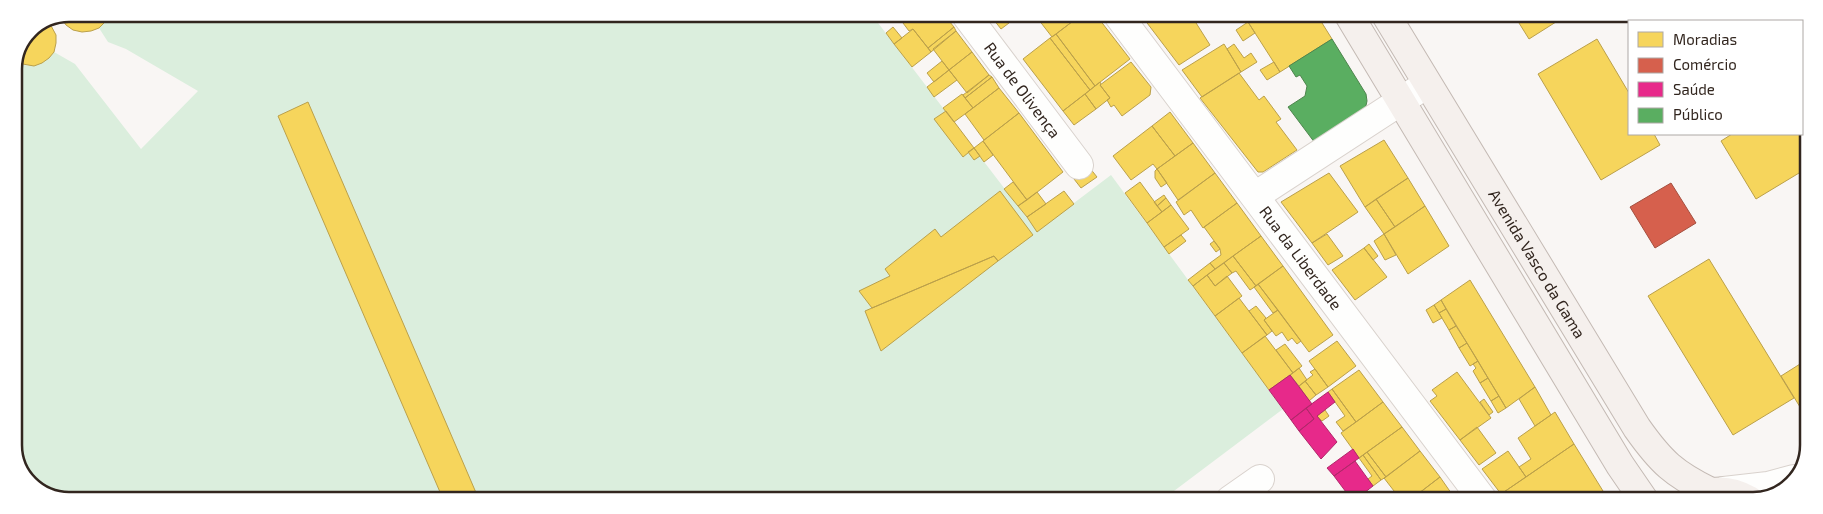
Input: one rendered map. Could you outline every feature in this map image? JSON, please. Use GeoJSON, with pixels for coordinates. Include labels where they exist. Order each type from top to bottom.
{"type":"FeatureCollection","features":[{"type":"Feature","properties":{"kind":"main road","name":"Avenida Vasco da Gama"},"geometry":{"type":"LineString","coordinates":[[1353,22],[1620,465],[1639,492]]}},
{"type":"Feature","properties":{"kind":"main road","name":"Avenida Vasco da Gama"},"geometry":{"type":"LineString","coordinates":[[1390,22],[1637,428],[1650,446],[1674,472],[1706,492]]}},
{"type":"Feature","properties":{"kind":"street","name":"Rua de Olivença"},"geometry":{"type":"LineString","coordinates":[[971,22],[1079,165]]}},
{"type":"Feature","properties":{"kind":"street","name":"Rua da Liberdade"},"geometry":{"type":"LineString","coordinates":[[1123,22],[1477,492]]}},
{"type":"Feature","properties":{"kind":"street"},"geometry":{"type":"LineString","coordinates":[[1255,196],[1427,84]]}},
{"type":"Feature","properties":{"kind":"street"},"geometry":{"type":"LineString","coordinates":[[1241,492],[1260,479]]}},
{"type":"Feature","properties":{"kind":"street"},"geometry":{"type":"LineString","coordinates":[[1724,492],[1781,482]]}},
{"type":"Feature","properties":{"kind":"green space"},"geometry":{"type":"Polygon","coordinates":[[[105,22],[877,22],[1037,231],[1111,175],[1283,409],[1173,492],[69,492],[57,490],[43,484],[36,478],[27,465],[23,454],[23,64],[32,65],[41,63],[54,52],[75,64],[141,149],[198,91],[126,49],[108,42],[99,28],[105,22]]]}},
{"type":"Feature","properties":{"kind":"building: Moradias"},"geometry":{"type":"Polygon","coordinates":[[[105,22],[99,28],[82,32],[73,30],[64,23],[105,22]]]}},
{"type":"Feature","properties":{"kind":"building: Moradias"},"geometry":{"type":"Polygon","coordinates":[[[950,22],[954,27],[928,48],[913,29],[909,31],[903,23],[950,22]]]}},
{"type":"Feature","properties":{"kind":"building: Moradias"},"geometry":{"type":"Polygon","coordinates":[[[996,22],[1008,22],[1009,23],[1001,29],[996,22]]]}},
{"type":"Feature","properties":{"kind":"building: Moradias"},"geometry":{"type":"Polygon","coordinates":[[[1040,22],[1072,22],[1052,37],[1040,22]]]}},
{"type":"Feature","properties":{"kind":"building: Moradias"},"geometry":{"type":"Polygon","coordinates":[[[1072,22],[1101,22],[1130,59],[1095,86],[1056,34],[1072,22]]]}},
{"type":"Feature","properties":{"kind":"building: Moradias"},"geometry":{"type":"Polygon","coordinates":[[[1146,22],[1195,22],[1210,45],[1179,65],[1146,22]]]}},
{"type":"Feature","properties":{"kind":"building: Moradias"},"geometry":{"type":"Polygon","coordinates":[[[1248,22],[1321,22],[1332,39],[1280,72],[1248,22]]]}},
{"type":"Feature","properties":{"kind":"building: Moradias"},"geometry":{"type":"Polygon","coordinates":[[[1248,22],[1255,33],[1243,41],[1236,30],[1248,22]]]}},
{"type":"Feature","properties":{"kind":"building: Moradias"},"geometry":{"type":"Polygon","coordinates":[[[1518,22],[1556,22],[1529,39],[1518,22]]]}},
{"type":"Feature","properties":{"kind":"building: Moradias"},"geometry":{"type":"Polygon","coordinates":[[[51,26],[56,35],[54,52],[42,63],[34,66],[23,64],[26,51],[36,36],[51,26]]]}},
{"type":"Feature","properties":{"kind":"building: Moradias"},"geometry":{"type":"Polygon","coordinates":[[[893,27],[902,38],[894,44],[886,33],[893,27]]]}},
{"type":"Feature","properties":{"kind":"building: Moradias"},"geometry":{"type":"Polygon","coordinates":[[[954,27],[956,31],[931,52],[928,48],[954,27]]]}},
{"type":"Feature","properties":{"kind":"building: Moradias"},"geometry":{"type":"Polygon","coordinates":[[[913,29],[931,52],[912,67],[894,44],[913,29]]]}},
{"type":"Feature","properties":{"kind":"building: Moradias"},"geometry":{"type":"Polygon","coordinates":[[[956,31],[972,52],[949,70],[933,49],[956,31]]]}},
{"type":"Feature","properties":{"kind":"building: Moradias"},"geometry":{"type":"Polygon","coordinates":[[[1056,34],[1095,86],[1090,90],[1050,38],[1056,34]]]}},
{"type":"Feature","properties":{"kind":"building: Moradias"},"geometry":{"type":"Polygon","coordinates":[[[1050,38],[1090,90],[1063,111],[1023,59],[1050,38]]]}},
{"type":"Feature","properties":{"kind":"building: Moradias"},"geometry":{"type":"Polygon","coordinates":[[[1597,39],[1628,91],[1628,135],[1655,135],[1660,145],[1601,180],[1538,74],[1597,39]]]}},
{"type":"Feature","properties":{"kind":"building: Moradias"},"geometry":{"type":"Polygon","coordinates":[[[1224,44],[1241,72],[1202,97],[1182,70],[1224,44]]]}},
{"type":"Feature","properties":{"kind":"building: Moradias"},"geometry":{"type":"Polygon","coordinates":[[[1234,44],[1244,58],[1251,53],[1257,62],[1241,72],[1227,49],[1234,44]]]}},
{"type":"Feature","properties":{"kind":"building: Moradias"},"geometry":{"type":"Polygon","coordinates":[[[972,52],[989,75],[967,93],[949,70],[972,52]]]}},
{"type":"Feature","properties":{"kind":"building: Moradias"},"geometry":{"type":"Polygon","coordinates":[[[942,61],[949,70],[934,82],[927,73],[942,61]]]}},
{"type":"Feature","properties":{"kind":"building: Moradias"},"geometry":{"type":"Polygon","coordinates":[[[1131,62],[1151,87],[1150,95],[1122,116],[1114,105],[1111,107],[1107,100],[1110,98],[1100,85],[1131,62]]]}},
{"type":"Feature","properties":{"kind":"building: Moradias"},"geometry":{"type":"Polygon","coordinates":[[[1274,62],[1280,72],[1267,80],[1260,70],[1274,62]]]}},
{"type":"Feature","properties":{"kind":"building: Moradias"},"geometry":{"type":"Polygon","coordinates":[[[949,70],[957,80],[934,97],[927,87],[949,70]]]}},
{"type":"Feature","properties":{"kind":"building: Moradias"},"geometry":{"type":"Polygon","coordinates":[[[1239,73],[1259,100],[1264,96],[1281,119],[1276,122],[1297,150],[1263,172],[1258,172],[1200,98],[1239,73]]]}},
{"type":"Feature","properties":{"kind":"building: Moradias"},"geometry":{"type":"Polygon","coordinates":[[[989,75],[992,77],[965,98],[963,95],[989,75]]]}},
{"type":"Feature","properties":{"kind":"building: Moradias"},"geometry":{"type":"Polygon","coordinates":[[[992,77],[999,88],[973,108],[965,98],[992,77]]]}},
{"type":"Feature","properties":{"kind":"building: Moradias"},"geometry":{"type":"Polygon","coordinates":[[[1100,82],[1100,85],[1110,98],[1096,109],[1085,94],[1100,82]]]}},
{"type":"Feature","properties":{"kind":"building: Moradias"},"geometry":{"type":"Polygon","coordinates":[[[999,88],[1019,113],[984,140],[965,114],[999,88]]]}},
{"type":"Feature","properties":{"kind":"building: Moradias"},"geometry":{"type":"Polygon","coordinates":[[[962,94],[973,108],[954,122],[943,108],[962,94]]]}},
{"type":"Feature","properties":{"kind":"building: Moradias"},"geometry":{"type":"Polygon","coordinates":[[[1085,94],[1096,109],[1074,125],[1063,111],[1085,94]]]}},
{"type":"Feature","properties":{"kind":"building: Moradias"},"geometry":{"type":"Polygon","coordinates":[[[308,102],[476,492],[440,492],[278,116],[308,102]]]}},
{"type":"Feature","properties":{"kind":"building: Moradias"},"geometry":{"type":"Polygon","coordinates":[[[946,111],[974,148],[963,157],[934,119],[946,111]]]}},
{"type":"Feature","properties":{"kind":"building: Moradias"},"geometry":{"type":"Polygon","coordinates":[[[1170,112],[1193,143],[1175,156],[1152,126],[1170,112]]]}},
{"type":"Feature","properties":{"kind":"building: Moradias"},"geometry":{"type":"Polygon","coordinates":[[[1019,113],[1063,172],[1027,200],[983,141],[1019,113]]]}},
{"type":"Feature","properties":{"kind":"building: Moradias"},"geometry":{"type":"Polygon","coordinates":[[[1152,126],[1175,156],[1157,169],[1153,164],[1131,180],[1113,156],[1152,126]]]}},
{"type":"Feature","properties":{"kind":"building: Moradias"},"geometry":{"type":"Polygon","coordinates":[[[1730,135],[1800,135],[1800,172],[1756,199],[1721,141],[1730,135]]]}},
{"type":"Feature","properties":{"kind":"building: Moradias"},"geometry":{"type":"Polygon","coordinates":[[[1384,140],[1408,178],[1365,207],[1340,166],[1384,140]]]}},
{"type":"Feature","properties":{"kind":"building: Moradias"},"geometry":{"type":"Polygon","coordinates":[[[983,141],[993,155],[984,162],[974,148],[983,141]]]}},
{"type":"Feature","properties":{"kind":"building: Moradias"},"geometry":{"type":"Polygon","coordinates":[[[1193,143],[1215,173],[1178,200],[1157,169],[1193,143]]]}},
{"type":"Feature","properties":{"kind":"building: Moradias"},"geometry":{"type":"Polygon","coordinates":[[[974,148],[980,156],[974,160],[968,152],[974,148]]]}},
{"type":"Feature","properties":{"kind":"building: Moradias"},"geometry":{"type":"Polygon","coordinates":[[[1089,167],[1097,177],[1081,188],[1074,179],[1089,167]]]}},
{"type":"Feature","properties":{"kind":"building: Moradias"},"geometry":{"type":"Polygon","coordinates":[[[1157,169],[1167,183],[1161,187],[1155,178],[1155,171],[1157,169]]]}},
{"type":"Feature","properties":{"kind":"building: Moradias"},"geometry":{"type":"Polygon","coordinates":[[[1215,173],[1237,203],[1203,228],[1191,210],[1184,215],[1176,202],[1215,173]]]}},
{"type":"Feature","properties":{"kind":"building: Moradias"},"geometry":{"type":"Polygon","coordinates":[[[1329,173],[1358,212],[1312,243],[1281,202],[1329,173]]]}},
{"type":"Feature","properties":{"kind":"building: Moradias"},"geometry":{"type":"Polygon","coordinates":[[[1408,178],[1425,206],[1395,227],[1376,199],[1408,178]]]}},
{"type":"Feature","properties":{"kind":"building: Moradias"},"geometry":{"type":"Polygon","coordinates":[[[1013,182],[1027,200],[1018,206],[1004,189],[1013,182]]]}},
{"type":"Feature","properties":{"kind":"building: Moradias"},"geometry":{"type":"Polygon","coordinates":[[[1140,182],[1162,212],[1147,223],[1125,193],[1140,182]]]}},
{"type":"Feature","properties":{"kind":"building: Moradias"},"geometry":{"type":"Polygon","coordinates":[[[1000,191],[1033,235],[998,261],[994,256],[872,308],[859,291],[890,276],[885,269],[935,229],[941,237],[1000,191]]]}},
{"type":"Feature","properties":{"kind":"building: Moradias"},"geometry":{"type":"Polygon","coordinates":[[[1064,191],[1074,204],[1037,232],[1027,217],[1064,191]]]}},
{"type":"Feature","properties":{"kind":"building: Moradias"},"geometry":{"type":"Polygon","coordinates":[[[1037,192],[1046,204],[1027,217],[1018,206],[1037,192]]]}},
{"type":"Feature","properties":{"kind":"building: Moradias"},"geometry":{"type":"Polygon","coordinates":[[[1164,195],[1166,198],[1157,206],[1154,202],[1164,195]]]}},
{"type":"Feature","properties":{"kind":"building: Moradias"},"geometry":{"type":"Polygon","coordinates":[[[1166,198],[1171,205],[1162,212],[1157,206],[1166,198]]]}},
{"type":"Feature","properties":{"kind":"building: Moradias"},"geometry":{"type":"Polygon","coordinates":[[[1376,199],[1395,227],[1384,234],[1365,207],[1376,199]]]}},
{"type":"Feature","properties":{"kind":"building: Moradias"},"geometry":{"type":"Polygon","coordinates":[[[1237,203],[1261,236],[1215,269],[1210,263],[1221,255],[1220,249],[1204,227],[1237,203]]]}},
{"type":"Feature","properties":{"kind":"building: Moradias"},"geometry":{"type":"Polygon","coordinates":[[[1171,205],[1189,229],[1164,247],[1147,223],[1171,205]]]}},
{"type":"Feature","properties":{"kind":"building: Moradias"},"geometry":{"type":"Polygon","coordinates":[[[1425,206],[1449,246],[1408,274],[1384,234],[1425,206]]]}},
{"type":"Feature","properties":{"kind":"building: Moradias"},"geometry":{"type":"Polygon","coordinates":[[[1327,234],[1343,256],[1328,265],[1312,243],[1327,234]]]}},
{"type":"Feature","properties":{"kind":"building: Moradias"},"geometry":{"type":"Polygon","coordinates":[[[1384,234],[1396,255],[1385,260],[1374,241],[1384,234]]]}},
{"type":"Feature","properties":{"kind":"building: Moradias"},"geometry":{"type":"Polygon","coordinates":[[[1181,235],[1186,241],[1169,254],[1164,247],[1181,235]]]}},
{"type":"Feature","properties":{"kind":"building: Moradias"},"geometry":{"type":"Polygon","coordinates":[[[1261,236],[1283,266],[1256,286],[1233,256],[1261,236]]]}},
{"type":"Feature","properties":{"kind":"building: Moradias"},"geometry":{"type":"Polygon","coordinates":[[[1214,241],[1220,249],[1216,252],[1210,244],[1214,241]]]}},
{"type":"Feature","properties":{"kind":"building: Moradias"},"geometry":{"type":"Polygon","coordinates":[[[1369,244],[1378,256],[1373,260],[1364,248],[1369,244]]]}},
{"type":"Feature","properties":{"kind":"building: Moradias"},"geometry":{"type":"Polygon","coordinates":[[[1364,248],[1387,277],[1355,300],[1332,270],[1364,248]]]}},
{"type":"Feature","properties":{"kind":"building: Moradias"},"geometry":{"type":"Polygon","coordinates":[[[994,256],[998,261],[881,351],[865,311],[994,256]]]}},
{"type":"Feature","properties":{"kind":"building: Moradias"},"geometry":{"type":"Polygon","coordinates":[[[1233,256],[1256,286],[1250,290],[1236,271],[1232,273],[1224,263],[1233,256]]]}},
{"type":"Feature","properties":{"kind":"building: Moradias"},"geometry":{"type":"Polygon","coordinates":[[[1709,259],[1794,398],[1733,435],[1648,296],[1709,259]]]}},
{"type":"Feature","properties":{"kind":"building: Moradias"},"geometry":{"type":"Polygon","coordinates":[[[1210,263],[1215,269],[1193,286],[1188,280],[1210,263]]]}},
{"type":"Feature","properties":{"kind":"building: Moradias"},"geometry":{"type":"Polygon","coordinates":[[[1224,263],[1232,273],[1215,286],[1207,275],[1224,263]]]}},
{"type":"Feature","properties":{"kind":"building: Moradias"},"geometry":{"type":"Polygon","coordinates":[[[1283,266],[1333,335],[1309,352],[1258,284],[1283,266]]]}},
{"type":"Feature","properties":{"kind":"building: Moradias"},"geometry":{"type":"Polygon","coordinates":[[[1207,275],[1215,286],[1227,276],[1242,296],[1215,316],[1193,286],[1207,275]]]}},
{"type":"Feature","properties":{"kind":"building: Moradias"},"geometry":{"type":"Polygon","coordinates":[[[1470,280],[1535,387],[1506,408],[1441,300],[1470,280]]]}},
{"type":"Feature","properties":{"kind":"building: Moradias"},"geometry":{"type":"Polygon","coordinates":[[[1258,284],[1278,310],[1273,313],[1254,287],[1258,284]]]}},
{"type":"Feature","properties":{"kind":"building: Moradias"},"geometry":{"type":"Polygon","coordinates":[[[1239,298],[1267,335],[1242,353],[1215,316],[1239,298]]]}},
{"type":"Feature","properties":{"kind":"building: Moradias"},"geometry":{"type":"Polygon","coordinates":[[[1441,300],[1446,309],[1439,313],[1434,305],[1441,300]]]}},
{"type":"Feature","properties":{"kind":"building: Moradias"},"geometry":{"type":"Polygon","coordinates":[[[1434,305],[1442,318],[1433,323],[1426,310],[1434,305]]]}},
{"type":"Feature","properties":{"kind":"building: Moradias"},"geometry":{"type":"Polygon","coordinates":[[[1256,306],[1266,318],[1264,320],[1272,331],[1267,335],[1249,311],[1256,306]]]}},
{"type":"Feature","properties":{"kind":"building: Moradias"},"geometry":{"type":"Polygon","coordinates":[[[1446,309],[1456,326],[1449,330],[1439,313],[1446,309]]]}},
{"type":"Feature","properties":{"kind":"building: Moradias"},"geometry":{"type":"Polygon","coordinates":[[[1278,310],[1301,341],[1297,344],[1292,338],[1288,341],[1282,332],[1276,336],[1264,320],[1278,310]]]}},
{"type":"Feature","properties":{"kind":"building: Moradias"},"geometry":{"type":"Polygon","coordinates":[[[1456,326],[1467,343],[1459,348],[1449,330],[1456,326]]]}},
{"type":"Feature","properties":{"kind":"building: Moradias"},"geometry":{"type":"Polygon","coordinates":[[[1265,336],[1293,373],[1269,390],[1242,353],[1265,336]]]}},
{"type":"Feature","properties":{"kind":"building: Moradias"},"geometry":{"type":"Polygon","coordinates":[[[1337,341],[1356,366],[1328,387],[1309,361],[1337,341]]]}},
{"type":"Feature","properties":{"kind":"building: Moradias"},"geometry":{"type":"Polygon","coordinates":[[[1467,343],[1478,361],[1470,366],[1459,348],[1467,343]]]}},
{"type":"Feature","properties":{"kind":"building: Moradias"},"geometry":{"type":"Polygon","coordinates":[[[1285,344],[1302,366],[1293,373],[1276,350],[1285,344]]]}},
{"type":"Feature","properties":{"kind":"building: Moradias"},"geometry":{"type":"Polygon","coordinates":[[[1478,361],[1488,378],[1480,383],[1473,371],[1476,368],[1473,364],[1478,361]]]}},
{"type":"Feature","properties":{"kind":"building: Moradias"},"geometry":{"type":"Polygon","coordinates":[[[1800,364],[1800,407],[1781,376],[1800,364]]]}},
{"type":"Feature","properties":{"kind":"building: Moradias"},"geometry":{"type":"Polygon","coordinates":[[[1299,368],[1307,380],[1299,386],[1290,375],[1299,368]]]}},
{"type":"Feature","properties":{"kind":"building: Moradias"},"geometry":{"type":"Polygon","coordinates":[[[1315,369],[1328,387],[1316,395],[1305,381],[1313,375],[1310,372],[1315,369]]]}},
{"type":"Feature","properties":{"kind":"building: Moradias"},"geometry":{"type":"Polygon","coordinates":[[[1359,370],[1383,402],[1356,422],[1332,389],[1359,370]]]}},
{"type":"Feature","properties":{"kind":"building: Moradias"},"geometry":{"type":"Polygon","coordinates":[[[1457,372],[1491,418],[1460,440],[1430,401],[1437,396],[1432,390],[1457,372]]]}},
{"type":"Feature","properties":{"kind":"building: Moradias"},"geometry":{"type":"Polygon","coordinates":[[[1488,378],[1499,396],[1491,401],[1480,383],[1488,378]]]}},
{"type":"Feature","properties":{"kind":"building: Moradias"},"geometry":{"type":"Polygon","coordinates":[[[1305,381],[1316,395],[1309,401],[1299,386],[1305,381]]]}},
{"type":"Feature","properties":{"kind":"building: Moradias"},"geometry":{"type":"Polygon","coordinates":[[[1535,387],[1551,415],[1535,426],[1519,399],[1535,387]]]}},
{"type":"Feature","properties":{"kind":"building: Moradias"},"geometry":{"type":"Polygon","coordinates":[[[1332,389],[1356,422],[1343,431],[1336,422],[1345,416],[1328,392],[1332,389]]]}},
{"type":"Feature","properties":{"kind":"building: Moradias"},"geometry":{"type":"Polygon","coordinates":[[[1499,396],[1506,408],[1498,413],[1491,401],[1499,396]]]}},
{"type":"Feature","properties":{"kind":"building: Moradias"},"geometry":{"type":"Polygon","coordinates":[[[1484,399],[1493,412],[1489,415],[1480,402],[1484,399]]]}},
{"type":"Feature","properties":{"kind":"building: Moradias"},"geometry":{"type":"Polygon","coordinates":[[[1383,402],[1402,427],[1359,458],[1341,433],[1383,402]]]}},
{"type":"Feature","properties":{"kind":"building: Moradias"},"geometry":{"type":"Polygon","coordinates":[[[1325,410],[1329,416],[1322,421],[1317,416],[1325,410]]]}},
{"type":"Feature","properties":{"kind":"building: Moradias"},"geometry":{"type":"Polygon","coordinates":[[[1555,412],[1574,444],[1526,477],[1519,467],[1531,459],[1518,438],[1555,412]]]}},
{"type":"Feature","properties":{"kind":"building: Moradias"},"geometry":{"type":"Polygon","coordinates":[[[1402,427],[1420,451],[1386,477],[1367,452],[1402,427]]]}},
{"type":"Feature","properties":{"kind":"building: Moradias"},"geometry":{"type":"Polygon","coordinates":[[[1477,427],[1496,453],[1479,465],[1460,440],[1477,427]]]}},
{"type":"Feature","properties":{"kind":"building: Moradias"},"geometry":{"type":"Polygon","coordinates":[[[1574,444],[1603,491],[1602,492],[1504,492],[1574,444]]]}},
{"type":"Feature","properties":{"kind":"building: Moradias"},"geometry":{"type":"Polygon","coordinates":[[[1420,451],[1440,477],[1420,492],[1395,492],[1384,478],[1420,451]]]}},
{"type":"Feature","properties":{"kind":"building: Moradias"},"geometry":{"type":"Polygon","coordinates":[[[1508,451],[1526,477],[1504,492],[1499,492],[1482,469],[1508,451]]]}},
{"type":"Feature","properties":{"kind":"building: Moradias"},"geometry":{"type":"Polygon","coordinates":[[[1367,452],[1386,477],[1381,480],[1363,455],[1367,452]]]}},
{"type":"Feature","properties":{"kind":"building: Moradias"},"geometry":{"type":"Polygon","coordinates":[[[1363,455],[1381,480],[1373,486],[1368,479],[1372,476],[1359,458],[1363,455]]]}},
{"type":"Feature","properties":{"kind":"building: Moradias"},"geometry":{"type":"Polygon","coordinates":[[[1440,477],[1450,492],[1420,492],[1440,477]]]}},
{"type":"Feature","properties":{"kind":"building: Comércio"},"geometry":{"type":"Polygon","coordinates":[[[1671,183],[1696,223],[1655,248],[1630,207],[1671,183]]]}},
{"type":"Feature","properties":{"kind":"building: Saúde"},"geometry":{"type":"Polygon","coordinates":[[[1290,375],[1312,404],[1291,420],[1269,390],[1290,375]]]}},
{"type":"Feature","properties":{"kind":"building: Saúde"},"geometry":{"type":"Polygon","coordinates":[[[1328,392],[1335,402],[1317,416],[1337,442],[1321,459],[1299,431],[1314,419],[1306,408],[1328,392]]]}},
{"type":"Feature","properties":{"kind":"building: Saúde"},"geometry":{"type":"Polygon","coordinates":[[[1306,408],[1314,419],[1299,431],[1291,420],[1306,408]]]}},
{"type":"Feature","properties":{"kind":"building: Saúde"},"geometry":{"type":"Polygon","coordinates":[[[1353,449],[1359,458],[1334,476],[1327,468],[1353,449]]]}},
{"type":"Feature","properties":{"kind":"building: Saúde"},"geometry":{"type":"Polygon","coordinates":[[[1355,461],[1373,486],[1365,492],[1346,492],[1334,476],[1355,461]]]}},
{"type":"Feature","properties":{"kind":"building: Público"},"geometry":{"type":"Polygon","coordinates":[[[1332,39],[1366,94],[1367,101],[1365,110],[1315,143],[1288,107],[1305,96],[1307,86],[1300,75],[1296,77],[1289,66],[1332,39]]]}}]}
